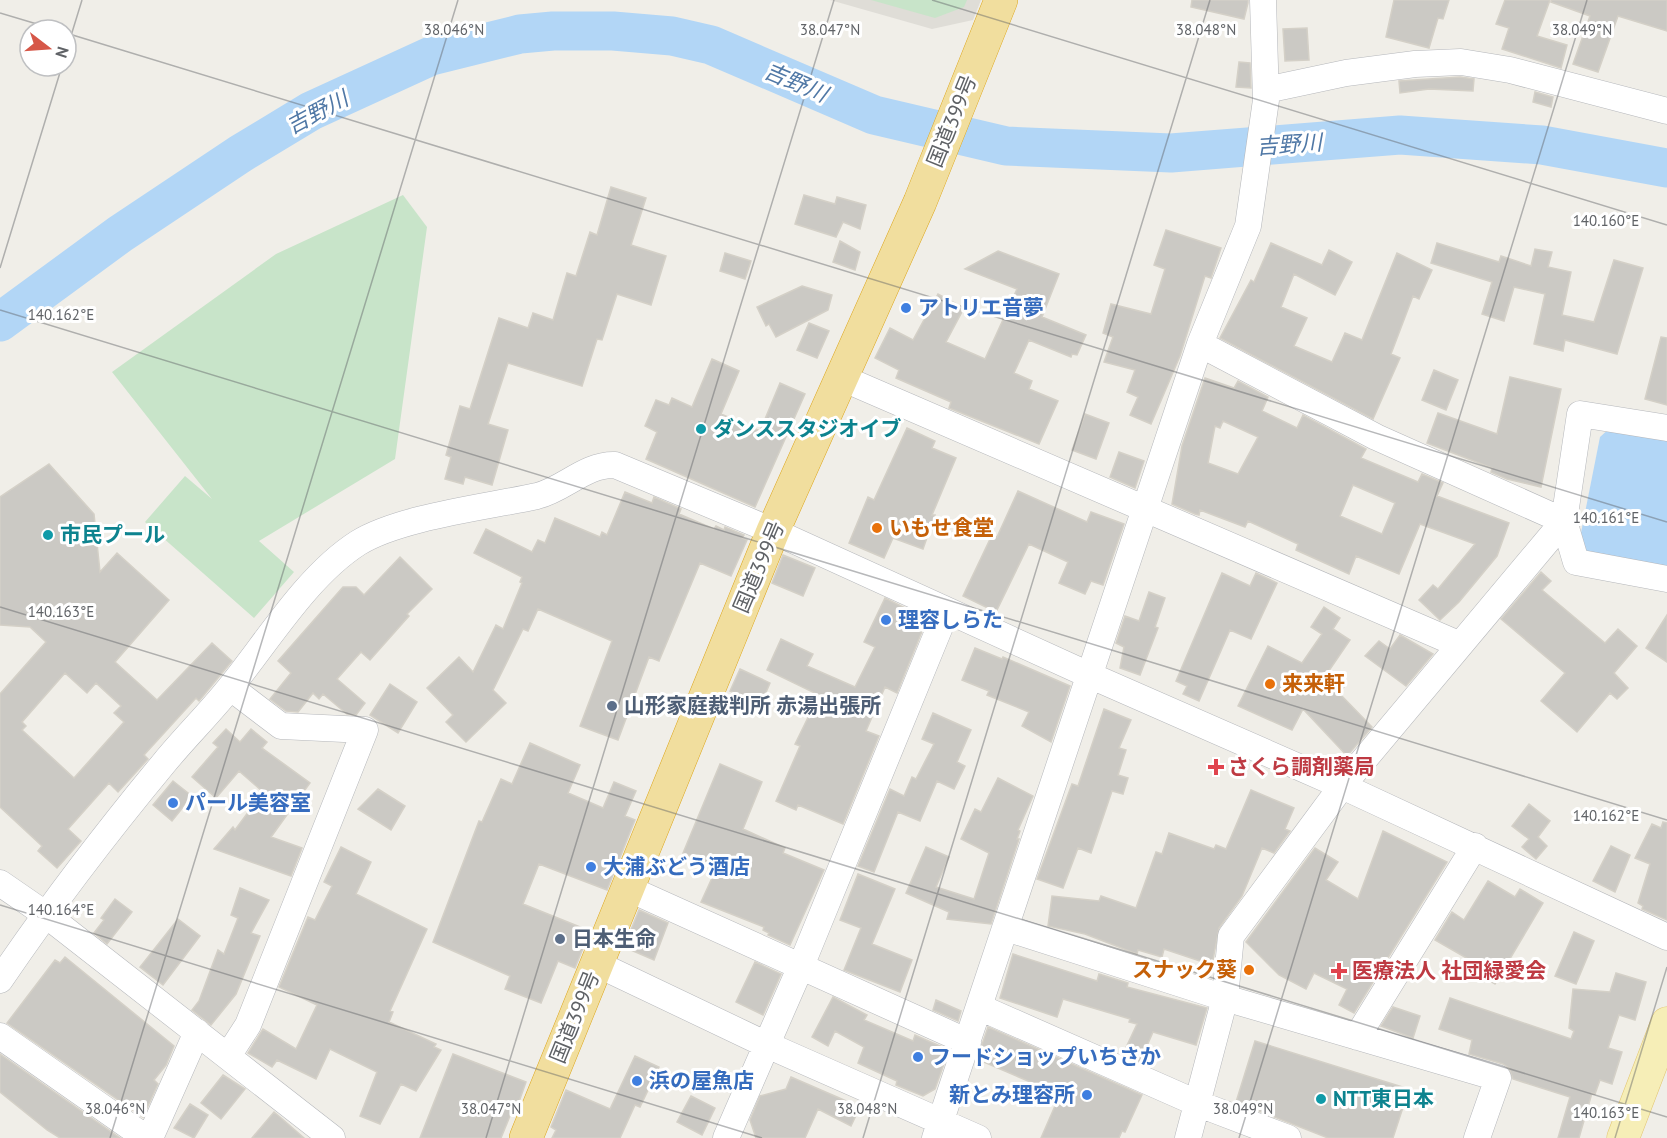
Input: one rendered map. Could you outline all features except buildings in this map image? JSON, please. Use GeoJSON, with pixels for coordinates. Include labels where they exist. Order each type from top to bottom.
{"type":"FeatureCollection","features":[{"type":"Feature","properties":{"kind":"highway","name":"国道399号"},"geometry":{"type":"LineString","coordinates":[[526,1138],[773,531],[920,202],[1001,0]]}},
{"type":"Feature","properties":{"kind":"main road"},"geometry":{"type":"LineString","coordinates":[[1623,1138],[1667,1023]]}},
{"type":"Feature","properties":{"kind":"street"},"geometry":{"type":"LineString","coordinates":[[938,1130],[1200,344],[1248,226],[1266,95],[1263,0]]}},
{"type":"Feature","properties":{"kind":"street"},"geometry":{"type":"LineString","coordinates":[[1266,95],[1346,73],[1415,64],[1461,62],[1510,70],[1667,111]]}},
{"type":"Feature","properties":{"kind":"street"},"geometry":{"type":"LineString","coordinates":[[1200,344],[1376,437],[1564,521]]}},
{"type":"Feature","properties":{"kind":"street"},"geometry":{"type":"LineString","coordinates":[[842,378],[1458,644]]}},
{"type":"Feature","properties":{"kind":"street"},"geometry":{"type":"LineString","coordinates":[[1667,428],[1580,414],[1564,521],[1576,562],[1667,579]]}},
{"type":"Feature","properties":{"kind":"street"},"geometry":{"type":"LineString","coordinates":[[0,980],[45,914],[164,762],[231,687],[291,609],[332,564],[358,543],[383,531],[543,494],[561,488],[601,464],[615,465],[773,531],[946,612],[1475,846],[1667,937]]}},
{"type":"Feature","properties":{"kind":"street"},"geometry":{"type":"LineString","coordinates":[[1188,1138],[1199,1104],[1225,998],[1231,936],[1342,786],[1458,644],[1564,521]]}},
{"type":"Feature","properties":{"kind":"street"},"geometry":{"type":"LineString","coordinates":[[726,1138],[765,1044],[801,966],[946,612]]}},
{"type":"Feature","properties":{"kind":"street"},"geometry":{"type":"LineString","coordinates":[[228,1056],[248,1025],[365,730],[281,726],[231,687]]}},
{"type":"Feature","properties":{"kind":"street"},"geometry":{"type":"LineString","coordinates":[[1358,1037],[1475,846]]}},
{"type":"Feature","properties":{"kind":"street"},"geometry":{"type":"LineString","coordinates":[[0,883],[45,914],[332,1138]]}},
{"type":"Feature","properties":{"kind":"street"},"geometry":{"type":"LineString","coordinates":[[627,888],[968,1042]]}},
{"type":"Feature","properties":{"kind":"street"},"geometry":{"type":"LineString","coordinates":[[1006,928],[1225,998],[1498,1078],[1477,1138]]}},
{"type":"Feature","properties":{"kind":"street"},"geometry":{"type":"LineString","coordinates":[[597,964],[938,1130],[978,1138]]}},
{"type":"Feature","properties":{"kind":"street"},"geometry":{"type":"LineString","coordinates":[[979,1007],[1199,1104],[1287,1138]]}},
{"type":"Feature","properties":{"kind":"street"},"geometry":{"type":"LineString","coordinates":[[0,1035],[148,1138],[197,1032]]}},
{"type":"Feature","properties":{"kind":"shaded area"},"geometry":{"type":"Polygon","coordinates":[[[830,0],[981,0],[973,20],[932,29],[830,0]]]}},
{"type":"Feature","properties":{"kind":"green space"},"geometry":{"type":"Polygon","coordinates":[[[871,0],[967,0],[964,7],[935,18],[871,0]]]}},
{"type":"Feature","properties":{"kind":"green space"},"geometry":{"type":"Polygon","coordinates":[[[403,195],[427,227],[395,459],[259,541],[294,572],[254,618],[145,522],[185,476],[212,499],[112,372],[276,254],[403,195]]]}},
{"type":"Feature","properties":{"kind":"water"},"geometry":{"type":"Polygon","coordinates":[[[1610,428],[1667,440],[1667,569],[1589,554],[1579,543],[1600,437],[1610,428]]]}},
{"type":"Feature","properties":{"kind":"waterway","name":"吉野川"},"geometry":{"type":"LineString","coordinates":[[0,322],[120,234],[240,154],[311,111],[431,56],[520,34],[553,31],[613,31],[672,36],[711,45],[874,115],[1006,146],[1171,153],[1400,135],[1542,145],[1667,168]]}},
{"type":"Feature","properties":{"kind":"place","name":"アトリエ音夢"},"geometry":{"type":"Point","coordinates":[906,308]}},
{"type":"Feature","properties":{"kind":"place","name":"ダンススタジオイブ"},"geometry":{"type":"Point","coordinates":[701,429]}},
{"type":"Feature","properties":{"kind":"place","name":"いもせ食堂"},"geometry":{"type":"Point","coordinates":[877,528]}},
{"type":"Feature","properties":{"kind":"place","name":"市民プール"},"geometry":{"type":"Point","coordinates":[48,535]}},
{"type":"Feature","properties":{"kind":"place","name":"理容しらた"},"geometry":{"type":"Point","coordinates":[886,620]}},
{"type":"Feature","properties":{"kind":"place","name":"来来軒"},"geometry":{"type":"Point","coordinates":[1270,684]}},
{"type":"Feature","properties":{"kind":"place","name":"山形家庭裁判所 赤湯出張所"},"geometry":{"type":"Point","coordinates":[612,706]}},
{"type":"Feature","properties":{"kind":"place","name":"さくら調剤薬局"},"geometry":{"type":"Point","coordinates":[1216,767]}},
{"type":"Feature","properties":{"kind":"place","name":"パール美容室"},"geometry":{"type":"Point","coordinates":[173,803]}},
{"type":"Feature","properties":{"kind":"place","name":"大浦ぶどう酒店"},"geometry":{"type":"Point","coordinates":[591,867]}},
{"type":"Feature","properties":{"kind":"place","name":"日本生命"},"geometry":{"type":"Point","coordinates":[560,939]}},
{"type":"Feature","properties":{"kind":"place","name":"スナック葵"},"geometry":{"type":"Point","coordinates":[1249,970]}},
{"type":"Feature","properties":{"kind":"place","name":"医療法人 社団緑愛会"},"geometry":{"type":"Point","coordinates":[1339,971]}},
{"type":"Feature","properties":{"kind":"place","name":"フードショップいちさか"},"geometry":{"type":"Point","coordinates":[918,1057]}},
{"type":"Feature","properties":{"kind":"place","name":"浜の屋魚店"},"geometry":{"type":"Point","coordinates":[637,1081]}},
{"type":"Feature","properties":{"kind":"place","name":"新とみ理容所"},"geometry":{"type":"Point","coordinates":[1087,1095]}},
{"type":"Feature","properties":{"kind":"place","name":"NTT東日本"},"geometry":{"type":"Point","coordinates":[1321,1099]}}]}
